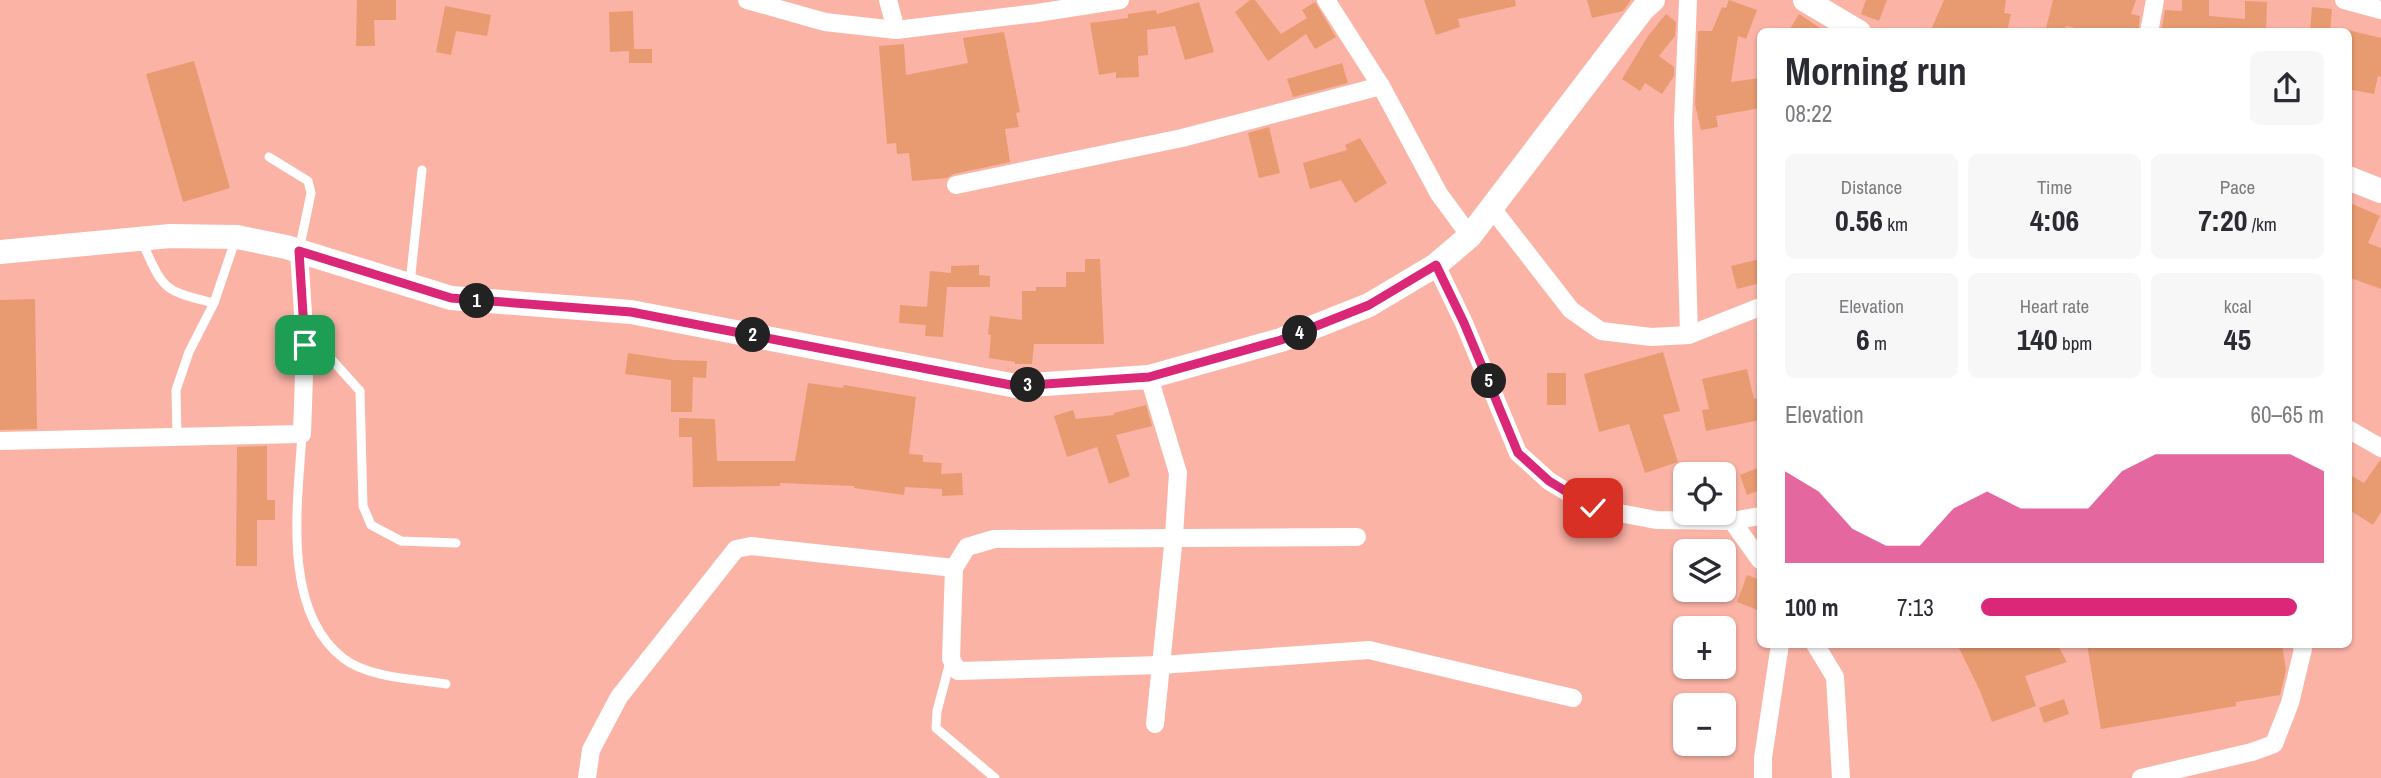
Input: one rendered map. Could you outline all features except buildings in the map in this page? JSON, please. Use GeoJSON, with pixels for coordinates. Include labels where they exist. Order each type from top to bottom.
{"type":"FeatureCollection","features":[{"type":"Feature","properties":{"kind":"street"},"geometry":{"type":"LineString","coordinates":[[751,0],[825,22],[896,30],[1035,7],[1120,0]]}},
{"type":"Feature","properties":{"kind":"street"},"geometry":{"type":"LineString","coordinates":[[888,0],[896,30]]}},
{"type":"Feature","properties":{"kind":"street"},"geometry":{"type":"LineString","coordinates":[[1326,0],[1381,86],[1439,194],[1470,236]]}},
{"type":"Feature","properties":{"kind":"street"},"geometry":{"type":"LineString","coordinates":[[0,252],[170,236],[237,237],[299,251],[451,298],[631,312],[1016,386],[1149,377],[1281,340],[1369,305],[1436,265],[1470,236],[1643,9],[1653,0]]}},
{"type":"Feature","properties":{"kind":"street"},"geometry":{"type":"LineString","coordinates":[[1688,0],[1683,123],[1689,335]]}},
{"type":"Feature","properties":{"kind":"street"},"geometry":{"type":"LineString","coordinates":[[1805,0],[1852,28]]}},
{"type":"Feature","properties":{"kind":"street"},"geometry":{"type":"LineString","coordinates":[[2150,28],[2155,0]]}},
{"type":"Feature","properties":{"kind":"street"},"geometry":{"type":"LineString","coordinates":[[2344,0],[2381,10]]}},
{"type":"Feature","properties":{"kind":"street"},"geometry":{"type":"LineString","coordinates":[[956,185],[1182,138],[1381,86]]}},
{"type":"Feature","properties":{"kind":"street"},"geometry":{"type":"LineString","coordinates":[[2352,180],[2381,191]]}},
{"type":"Feature","properties":{"kind":"street"},"geometry":{"type":"LineString","coordinates":[[1492,207],[1571,310],[1601,331],[1651,337],[1689,335],[1757,308]]}},
{"type":"Feature","properties":{"kind":"street"},"geometry":{"type":"LineString","coordinates":[[0,441],[302,434],[303,329],[299,251]]}},
{"type":"Feature","properties":{"kind":"street"},"geometry":{"type":"LineString","coordinates":[[1436,265],[1464,323],[1518,453],[1549,481],[1593,508],[1656,520],[1673,520]]}},
{"type":"Feature","properties":{"kind":"street"},"geometry":{"type":"LineString","coordinates":[[1149,377],[1178,473],[1155,724]]}},
{"type":"Feature","properties":{"kind":"street"},"geometry":{"type":"LineString","coordinates":[[2352,431],[2381,448]]}},
{"type":"Feature","properties":{"kind":"street"},"geometry":{"type":"LineString","coordinates":[[1736,520],[1757,517]]}},
{"type":"Feature","properties":{"kind":"street"},"geometry":{"type":"LineString","coordinates":[[1735,525],[1757,556]]}},
{"type":"Feature","properties":{"kind":"street"},"geometry":{"type":"LineString","coordinates":[[1357,537],[994,539],[967,547],[954,568],[951,659],[958,671],[1161,665],[1369,650],[1573,698]]}},
{"type":"Feature","properties":{"kind":"street"},"geometry":{"type":"LineString","coordinates":[[587,778],[591,750],[619,697],[736,549],[751,546],[954,568]]}},
{"type":"Feature","properties":{"kind":"street"},"geometry":{"type":"LineString","coordinates":[[1763,778],[1763,758],[1779,648]]}},
{"type":"Feature","properties":{"kind":"street"},"geometry":{"type":"LineString","coordinates":[[1817,648],[1835,677],[1841,778]]}},
{"type":"Feature","properties":{"kind":"street"},"geometry":{"type":"LineString","coordinates":[[2141,778],[2252,752],[2274,744],[2290,703],[2303,648]]}},
{"type":"Feature","properties":{"kind":"lane"},"geometry":{"type":"LineString","coordinates":[[269,157],[307,181],[311,193],[299,251]]}},
{"type":"Feature","properties":{"kind":"lane"},"geometry":{"type":"LineString","coordinates":[[410,286],[422,170]]}},
{"type":"Feature","properties":{"kind":"lane"},"geometry":{"type":"LineString","coordinates":[[177,437],[176,390],[189,352],[214,303],[237,237]]}},
{"type":"Feature","properties":{"kind":"lane"},"geometry":{"type":"LineString","coordinates":[[141,238],[162,284],[178,294],[214,303]]}},
{"type":"Feature","properties":{"kind":"lane"},"geometry":{"type":"LineString","coordinates":[[303,329],[360,391],[363,506],[371,525],[401,541],[456,543]]}},
{"type":"Feature","properties":{"kind":"lane"},"geometry":{"type":"LineString","coordinates":[[302,434],[296,549],[311,619],[344,659],[374,673],[446,684]]}},
{"type":"Feature","properties":{"kind":"lane"},"geometry":{"type":"LineString","coordinates":[[951,659],[937,711],[936,728],[995,778]]}},
{"type":"Feature","properties":{"kind":"route"},"geometry":{"type":"LineString","coordinates":[[305,345],[299,251],[451,298],[631,312],[1016,386],[1149,377],[1281,340],[1369,305],[1436,265],[1464,323],[1518,453],[1549,481],[1593,508]]}}]}
